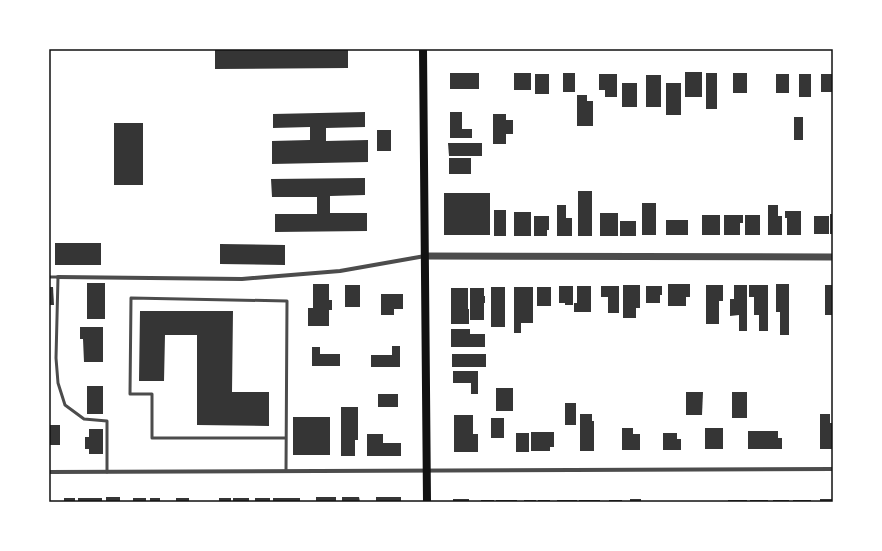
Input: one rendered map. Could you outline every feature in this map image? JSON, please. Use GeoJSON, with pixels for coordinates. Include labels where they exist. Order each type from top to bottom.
{"type":"FeatureCollection","features":[{"type":"Feature","properties":{"kind":"main road"},"geometry":{"type":"LineString","coordinates":[[423,49],[426,502]]}},
{"type":"Feature","properties":{"kind":"street"},"geometry":{"type":"LineString","coordinates":[[58,277],[242,279],[340,271],[425,256],[833,257]]}},
{"type":"Feature","properties":{"kind":"street"},"geometry":{"type":"LineString","coordinates":[[49,472],[426,472],[833,469]]}},
{"type":"Feature","properties":{"kind":"lane"},"geometry":{"type":"LineString","coordinates":[[49,277],[58,277],[56,358],[58,383],[65,405],[84,419],[107,421],[107,472]]}},
{"type":"Feature","properties":{"kind":"lane"},"geometry":{"type":"LineString","coordinates":[[286,438],[152,438],[152,394],[130,394],[131,298],[288,301],[286,471]]}},
{"type":"Feature","properties":{"kind":"building"},"geometry":{"type":"Polygon","coordinates":[[[215,49],[348,49],[348,68],[215,69],[215,49]]]}},
{"type":"Feature","properties":{"kind":"building"},"geometry":{"type":"Polygon","coordinates":[[[685,72],[702,72],[702,97],[685,97],[685,72]]]}},
{"type":"Feature","properties":{"kind":"building"},"geometry":{"type":"Polygon","coordinates":[[[450,73],[479,73],[479,89],[450,89],[450,73]]]}},
{"type":"Feature","properties":{"kind":"building"},"geometry":{"type":"Polygon","coordinates":[[[514,73],[531,73],[531,90],[514,90],[514,73]]]}},
{"type":"Feature","properties":{"kind":"building"},"geometry":{"type":"Polygon","coordinates":[[[563,73],[575,73],[575,92],[563,92],[563,73]]]}},
{"type":"Feature","properties":{"kind":"building"},"geometry":{"type":"Polygon","coordinates":[[[706,73],[717,73],[717,109],[706,109],[706,73]]]}},
{"type":"Feature","properties":{"kind":"building"},"geometry":{"type":"Polygon","coordinates":[[[733,73],[747,73],[747,93],[733,93],[733,73]]]}},
{"type":"Feature","properties":{"kind":"building"},"geometry":{"type":"Polygon","coordinates":[[[535,74],[549,74],[549,94],[535,94],[535,74]]]}},
{"type":"Feature","properties":{"kind":"building"},"geometry":{"type":"Polygon","coordinates":[[[599,74],[617,74],[617,97],[605,97],[605,90],[599,90],[599,74]]]}},
{"type":"Feature","properties":{"kind":"building"},"geometry":{"type":"Polygon","coordinates":[[[776,74],[789,74],[789,93],[776,93],[776,74]]]}},
{"type":"Feature","properties":{"kind":"building"},"geometry":{"type":"Polygon","coordinates":[[[799,74],[811,74],[811,97],[799,97],[799,74]]]}},
{"type":"Feature","properties":{"kind":"building"},"geometry":{"type":"Polygon","coordinates":[[[821,74],[832,74],[832,92],[821,92],[821,74]]]}},
{"type":"Feature","properties":{"kind":"building"},"geometry":{"type":"Polygon","coordinates":[[[646,75],[661,75],[661,107],[646,107],[646,75]]]}},
{"type":"Feature","properties":{"kind":"building"},"geometry":{"type":"Polygon","coordinates":[[[622,83],[637,83],[637,107],[622,107],[622,83]]]}},
{"type":"Feature","properties":{"kind":"building"},"geometry":{"type":"Polygon","coordinates":[[[666,83],[681,83],[681,115],[666,115],[666,83]]]}},
{"type":"Feature","properties":{"kind":"building"},"geometry":{"type":"Polygon","coordinates":[[[577,95],[587,95],[587,101],[593,101],[593,126],[577,126],[577,95]]]}},
{"type":"Feature","properties":{"kind":"building"},"geometry":{"type":"Polygon","coordinates":[[[365,112],[365,127],[326,128],[326,141],[368,140],[368,162],[272,164],[272,141],[310,140],[310,127],[273,128],[273,114],[365,112]]]}},
{"type":"Feature","properties":{"kind":"building"},"geometry":{"type":"Polygon","coordinates":[[[450,112],[462,112],[462,129],[472,129],[472,138],[450,138],[450,112]]]}},
{"type":"Feature","properties":{"kind":"building"},"geometry":{"type":"Polygon","coordinates":[[[493,114],[506,114],[506,120],[513,120],[513,134],[506,134],[506,144],[493,144],[493,114]]]}},
{"type":"Feature","properties":{"kind":"building"},"geometry":{"type":"Polygon","coordinates":[[[794,117],[803,117],[803,140],[794,140],[794,117]]]}},
{"type":"Feature","properties":{"kind":"building"},"geometry":{"type":"Polygon","coordinates":[[[114,123],[143,123],[143,185],[114,185],[114,123]]]}},
{"type":"Feature","properties":{"kind":"building"},"geometry":{"type":"Polygon","coordinates":[[[377,130],[391,130],[391,151],[377,151],[377,130]]]}},
{"type":"Feature","properties":{"kind":"building"},"geometry":{"type":"Polygon","coordinates":[[[448,143],[482,143],[482,156],[449,156],[448,143]]]}},
{"type":"Feature","properties":{"kind":"building"},"geometry":{"type":"Polygon","coordinates":[[[449,158],[471,158],[471,174],[449,174],[449,158]]]}},
{"type":"Feature","properties":{"kind":"building"},"geometry":{"type":"Polygon","coordinates":[[[365,178],[365,195],[330,196],[330,213],[367,213],[367,231],[275,232],[275,214],[317,214],[317,197],[272,197],[271,179],[365,178]]]}},
{"type":"Feature","properties":{"kind":"building"},"geometry":{"type":"Polygon","coordinates":[[[578,191],[592,191],[592,236],[578,236],[578,191]]]}},
{"type":"Feature","properties":{"kind":"building"},"geometry":{"type":"Polygon","coordinates":[[[444,193],[490,193],[490,235],[444,235],[444,193]]]}},
{"type":"Feature","properties":{"kind":"building"},"geometry":{"type":"Polygon","coordinates":[[[642,203],[656,203],[656,235],[642,235],[642,203]]]}},
{"type":"Feature","properties":{"kind":"building"},"geometry":{"type":"Polygon","coordinates":[[[557,205],[566,205],[566,218],[572,218],[572,236],[557,236],[557,205]]]}},
{"type":"Feature","properties":{"kind":"building"},"geometry":{"type":"Polygon","coordinates":[[[768,205],[778,205],[778,216],[782,216],[782,235],[768,235],[768,205]]]}},
{"type":"Feature","properties":{"kind":"building"},"geometry":{"type":"Polygon","coordinates":[[[494,210],[506,210],[506,236],[494,236],[494,210]]]}},
{"type":"Feature","properties":{"kind":"building"},"geometry":{"type":"Polygon","coordinates":[[[785,211],[801,211],[801,235],[787,235],[787,218],[785,218],[785,211]]]}},
{"type":"Feature","properties":{"kind":"building"},"geometry":{"type":"Polygon","coordinates":[[[514,212],[531,212],[531,236],[514,236],[514,212]]]}},
{"type":"Feature","properties":{"kind":"building"},"geometry":{"type":"Polygon","coordinates":[[[600,213],[618,213],[618,236],[600,236],[600,213]]]}},
{"type":"Feature","properties":{"kind":"building"},"geometry":{"type":"Polygon","coordinates":[[[830,214],[833,214],[833,234],[830,234],[830,214]]]}},
{"type":"Feature","properties":{"kind":"building"},"geometry":{"type":"Polygon","coordinates":[[[702,215],[720,215],[720,235],[702,235],[702,215]]]}},
{"type":"Feature","properties":{"kind":"building"},"geometry":{"type":"Polygon","coordinates":[[[724,215],[743,215],[743,223],[740,223],[740,235],[724,235],[724,215]]]}},
{"type":"Feature","properties":{"kind":"building"},"geometry":{"type":"Polygon","coordinates":[[[745,215],[760,215],[760,235],[745,235],[745,215]]]}},
{"type":"Feature","properties":{"kind":"building"},"geometry":{"type":"Polygon","coordinates":[[[534,216],[549,216],[549,230],[547,230],[547,236],[534,236],[534,216]]]}},
{"type":"Feature","properties":{"kind":"building"},"geometry":{"type":"Polygon","coordinates":[[[814,216],[829,216],[829,234],[814,234],[814,216]]]}},
{"type":"Feature","properties":{"kind":"building"},"geometry":{"type":"Polygon","coordinates":[[[666,220],[688,220],[688,235],[666,235],[666,220]]]}},
{"type":"Feature","properties":{"kind":"building"},"geometry":{"type":"Polygon","coordinates":[[[620,221],[636,221],[636,236],[620,236],[620,221]]]}},
{"type":"Feature","properties":{"kind":"building"},"geometry":{"type":"Polygon","coordinates":[[[55,243],[101,243],[101,265],[55,265],[55,243]]]}},
{"type":"Feature","properties":{"kind":"building"},"geometry":{"type":"Polygon","coordinates":[[[220,244],[285,245],[285,265],[220,264],[220,244]]]}},
{"type":"Feature","properties":{"kind":"building"},"geometry":{"type":"Polygon","coordinates":[[[87,283],[105,283],[105,319],[87,319],[87,283]]]}},
{"type":"Feature","properties":{"kind":"building"},"geometry":{"type":"Polygon","coordinates":[[[313,284],[329,284],[329,300],[332,300],[332,310],[329,310],[329,326],[308,326],[308,308],[313,308],[313,284]]]}},
{"type":"Feature","properties":{"kind":"building"},"geometry":{"type":"Polygon","coordinates":[[[668,284],[690,284],[690,297],[686,297],[686,306],[668,306],[668,284]]]}},
{"type":"Feature","properties":{"kind":"building"},"geometry":{"type":"Polygon","coordinates":[[[776,284],[789,284],[789,335],[780,335],[780,312],[776,312],[776,284]]]}},
{"type":"Feature","properties":{"kind":"building"},"geometry":{"type":"Polygon","coordinates":[[[345,285],[360,285],[360,307],[345,307],[345,285]]]}},
{"type":"Feature","properties":{"kind":"building"},"geometry":{"type":"Polygon","coordinates":[[[623,285],[640,285],[640,308],[636,308],[636,318],[623,318],[623,285]]]}},
{"type":"Feature","properties":{"kind":"building"},"geometry":{"type":"Polygon","coordinates":[[[706,285],[723,285],[723,301],[719,301],[719,324],[706,324],[706,285]]]}},
{"type":"Feature","properties":{"kind":"building"},"geometry":{"type":"Polygon","coordinates":[[[734,285],[747,285],[747,331],[739,331],[739,315],[730,316],[730,299],[734,299],[734,285]]]}},
{"type":"Feature","properties":{"kind":"building"},"geometry":{"type":"Polygon","coordinates":[[[749,285],[768,285],[768,331],[759,331],[759,315],[754,315],[754,297],[749,297],[749,285]]]}},
{"type":"Feature","properties":{"kind":"building"},"geometry":{"type":"Polygon","coordinates":[[[825,285],[833,285],[833,315],[825,315],[825,285]]]}},
{"type":"Feature","properties":{"kind":"building"},"geometry":{"type":"Polygon","coordinates":[[[559,286],[573,286],[573,305],[559,303],[559,286]]]}},
{"type":"Feature","properties":{"kind":"building"},"geometry":{"type":"Polygon","coordinates":[[[577,286],[591,286],[591,312],[574,312],[574,303],[577,303],[577,286]]]}},
{"type":"Feature","properties":{"kind":"building"},"geometry":{"type":"Polygon","coordinates":[[[601,286],[619,286],[619,313],[608,313],[608,297],[601,297],[601,286]]]}},
{"type":"Feature","properties":{"kind":"building"},"geometry":{"type":"Polygon","coordinates":[[[646,286],[662,286],[660,303],[646,303],[646,286]]]}},
{"type":"Feature","properties":{"kind":"building"},"geometry":{"type":"Polygon","coordinates":[[[49,287],[53,287],[54,305],[49,305],[49,287]]]}},
{"type":"Feature","properties":{"kind":"building"},"geometry":{"type":"Polygon","coordinates":[[[491,287],[505,287],[505,327],[491,327],[491,287]]]}},
{"type":"Feature","properties":{"kind":"building"},"geometry":{"type":"Polygon","coordinates":[[[514,287],[533,287],[533,323],[521,323],[521,333],[514,333],[514,287]]]}},
{"type":"Feature","properties":{"kind":"building"},"geometry":{"type":"Polygon","coordinates":[[[537,287],[551,287],[551,306],[537,306],[537,287]]]}},
{"type":"Feature","properties":{"kind":"building"},"geometry":{"type":"Polygon","coordinates":[[[451,288],[468,288],[468,309],[451,309],[451,288]]]}},
{"type":"Feature","properties":{"kind":"building"},"geometry":{"type":"Polygon","coordinates":[[[470,288],[484,288],[484,320],[470,320],[470,288]]]}},
{"type":"Feature","properties":{"kind":"building"},"geometry":{"type":"Polygon","coordinates":[[[381,294],[403,294],[403,309],[394,309],[394,315],[381,315],[381,294]]]}},
{"type":"Feature","properties":{"kind":"building"},"geometry":{"type":"Polygon","coordinates":[[[451,309],[469,309],[469,324],[451,324],[451,309]]]}},
{"type":"Feature","properties":{"kind":"building"},"geometry":{"type":"Polygon","coordinates":[[[140,311],[233,311],[232,392],[269,392],[269,426],[197,425],[197,335],[165,335],[164,381],[139,381],[140,311]]]}},
{"type":"Feature","properties":{"kind":"building"},"geometry":{"type":"Polygon","coordinates":[[[80,327],[103,327],[103,362],[84,362],[83,339],[80,339],[80,327]]]}},
{"type":"Feature","properties":{"kind":"building"},"geometry":{"type":"Polygon","coordinates":[[[451,329],[470,329],[470,334],[485,334],[485,347],[451,347],[451,329]]]}},
{"type":"Feature","properties":{"kind":"building"},"geometry":{"type":"Polygon","coordinates":[[[392,346],[400,346],[400,367],[371,367],[371,355],[392,355],[392,346]]]}},
{"type":"Feature","properties":{"kind":"building"},"geometry":{"type":"Polygon","coordinates":[[[312,347],[320,347],[320,354],[340,354],[340,366],[312,366],[312,347]]]}},
{"type":"Feature","properties":{"kind":"building"},"geometry":{"type":"Polygon","coordinates":[[[452,354],[486,354],[486,367],[452,367],[452,354]]]}},
{"type":"Feature","properties":{"kind":"building"},"geometry":{"type":"Polygon","coordinates":[[[453,371],[478,371],[478,394],[471,394],[471,383],[453,383],[453,371]]]}},
{"type":"Feature","properties":{"kind":"building"},"geometry":{"type":"Polygon","coordinates":[[[87,386],[103,386],[103,414],[87,414],[87,386]]]}},
{"type":"Feature","properties":{"kind":"building"},"geometry":{"type":"Polygon","coordinates":[[[496,388],[513,388],[513,411],[496,411],[496,388]]]}},
{"type":"Feature","properties":{"kind":"building"},"geometry":{"type":"Polygon","coordinates":[[[686,392],[703,392],[702,415],[686,415],[686,392]]]}},
{"type":"Feature","properties":{"kind":"building"},"geometry":{"type":"Polygon","coordinates":[[[732,392],[747,392],[747,418],[732,418],[732,392]]]}},
{"type":"Feature","properties":{"kind":"building"},"geometry":{"type":"Polygon","coordinates":[[[378,394],[398,394],[398,407],[378,407],[378,394]]]}},
{"type":"Feature","properties":{"kind":"building"},"geometry":{"type":"Polygon","coordinates":[[[565,403],[576,403],[576,425],[565,425],[565,403]]]}},
{"type":"Feature","properties":{"kind":"building"},"geometry":{"type":"Polygon","coordinates":[[[341,407],[358,407],[358,440],[355,440],[355,456],[341,456],[341,407]]]}},
{"type":"Feature","properties":{"kind":"building"},"geometry":{"type":"Polygon","coordinates":[[[580,414],[592,414],[592,421],[594,421],[594,451],[580,451],[580,414]]]}},
{"type":"Feature","properties":{"kind":"building"},"geometry":{"type":"Polygon","coordinates":[[[820,414],[830,414],[830,423],[833,423],[833,449],[820,449],[820,414]]]}},
{"type":"Feature","properties":{"kind":"building"},"geometry":{"type":"Polygon","coordinates":[[[454,415],[473,415],[473,434],[478,434],[478,452],[454,452],[454,415]]]}},
{"type":"Feature","properties":{"kind":"building"},"geometry":{"type":"Polygon","coordinates":[[[293,417],[330,417],[330,455],[293,455],[293,417]]]}},
{"type":"Feature","properties":{"kind":"building"},"geometry":{"type":"Polygon","coordinates":[[[491,418],[504,418],[504,438],[491,438],[491,418]]]}},
{"type":"Feature","properties":{"kind":"building"},"geometry":{"type":"Polygon","coordinates":[[[49,425],[60,425],[60,445],[49,445],[49,425]]]}},
{"type":"Feature","properties":{"kind":"building"},"geometry":{"type":"Polygon","coordinates":[[[622,428],[633,428],[633,434],[640,434],[640,450],[622,450],[622,428]]]}},
{"type":"Feature","properties":{"kind":"building"},"geometry":{"type":"Polygon","coordinates":[[[705,428],[723,428],[723,449],[705,449],[705,428]]]}},
{"type":"Feature","properties":{"kind":"building"},"geometry":{"type":"Polygon","coordinates":[[[89,429],[103,429],[103,454],[89,454],[89,449],[85,449],[85,437],[89,437],[89,429]]]}},
{"type":"Feature","properties":{"kind":"building"},"geometry":{"type":"Polygon","coordinates":[[[748,431],[778,431],[778,438],[782,438],[782,449],[748,449],[748,431]]]}},
{"type":"Feature","properties":{"kind":"building"},"geometry":{"type":"Polygon","coordinates":[[[531,432],[554,432],[554,447],[550,447],[550,451],[531,451],[531,432]]]}},
{"type":"Feature","properties":{"kind":"building"},"geometry":{"type":"Polygon","coordinates":[[[516,433],[529,433],[529,452],[516,452],[516,433]]]}},
{"type":"Feature","properties":{"kind":"building"},"geometry":{"type":"Polygon","coordinates":[[[663,433],[677,433],[677,439],[681,439],[681,450],[663,450],[663,433]]]}},
{"type":"Feature","properties":{"kind":"building"},"geometry":{"type":"Polygon","coordinates":[[[367,434],[383,434],[383,443],[401,443],[401,456],[367,456],[367,434]]]}},
{"type":"Feature","properties":{"kind":"building"},"geometry":{"type":"Polygon","coordinates":[[[106,497],[120,497],[120,502],[106,502],[106,497]]]}},
{"type":"Feature","properties":{"kind":"building"},"geometry":{"type":"Polygon","coordinates":[[[316,497],[336,497],[336,502],[316,502],[316,497]]]}},
{"type":"Feature","properties":{"kind":"building"},"geometry":{"type":"Polygon","coordinates":[[[342,497],[359,497],[360,502],[342,502],[342,497]]]}},
{"type":"Feature","properties":{"kind":"building"},"geometry":{"type":"Polygon","coordinates":[[[376,497],[401,497],[401,502],[376,502],[376,497]]]}},
{"type":"Feature","properties":{"kind":"building"},"geometry":{"type":"Polygon","coordinates":[[[64,498],[75,498],[75,502],[64,502],[64,498]]]}},
{"type":"Feature","properties":{"kind":"building"},"geometry":{"type":"Polygon","coordinates":[[[78,498],[102,498],[102,502],[78,502],[78,498]]]}},
{"type":"Feature","properties":{"kind":"building"},"geometry":{"type":"Polygon","coordinates":[[[133,498],[146,498],[146,502],[133,502],[133,498]]]}},
{"type":"Feature","properties":{"kind":"building"},"geometry":{"type":"Polygon","coordinates":[[[150,498],[160,498],[160,502],[150,502],[150,498]]]}},
{"type":"Feature","properties":{"kind":"building"},"geometry":{"type":"Polygon","coordinates":[[[176,498],[189,498],[189,502],[176,502],[176,498]]]}},
{"type":"Feature","properties":{"kind":"building"},"geometry":{"type":"Polygon","coordinates":[[[219,498],[231,498],[231,502],[219,502],[219,498]]]}},
{"type":"Feature","properties":{"kind":"building"},"geometry":{"type":"Polygon","coordinates":[[[233,498],[249,498],[249,502],[233,502],[233,498]]]}},
{"type":"Feature","properties":{"kind":"building"},"geometry":{"type":"Polygon","coordinates":[[[255,498],[270,498],[270,502],[255,502],[255,498]]]}},
{"type":"Feature","properties":{"kind":"building"},"geometry":{"type":"Polygon","coordinates":[[[273,498],[300,498],[300,502],[273,502],[273,498]]]}},
{"type":"Feature","properties":{"kind":"building"},"geometry":{"type":"Polygon","coordinates":[[[453,499],[469,499],[469,502],[453,502],[453,499]]]}},
{"type":"Feature","properties":{"kind":"building"},"geometry":{"type":"Polygon","coordinates":[[[630,499],[641,499],[641,502],[630,502],[630,499]]]}},
{"type":"Feature","properties":{"kind":"building"},"geometry":{"type":"Polygon","coordinates":[[[820,499],[833,499],[833,502],[820,502],[820,499]]]}},
{"type":"Feature","properties":{"kind":"building"},"geometry":{"type":"Polygon","coordinates":[[[481,500],[494,500],[494,502],[481,502],[481,500]]]}},
{"type":"Feature","properties":{"kind":"building"},"geometry":{"type":"Polygon","coordinates":[[[496,500],[517,500],[517,502],[496,502],[496,500]]]}},
{"type":"Feature","properties":{"kind":"building"},"geometry":{"type":"Polygon","coordinates":[[[524,500],[536,500],[536,502],[524,502],[524,500]]]}},
{"type":"Feature","properties":{"kind":"building"},"geometry":{"type":"Polygon","coordinates":[[[538,500],[550,500],[550,502],[538,502],[538,500]]]}},
{"type":"Feature","properties":{"kind":"building"},"geometry":{"type":"Polygon","coordinates":[[[557,500],[577,500],[577,502],[557,502],[557,500]]]}},
{"type":"Feature","properties":{"kind":"building"},"geometry":{"type":"Polygon","coordinates":[[[579,500],[600,500],[600,502],[579,502],[579,500]]]}},
{"type":"Feature","properties":{"kind":"building"},"geometry":{"type":"Polygon","coordinates":[[[609,500],[622,500],[622,502],[609,502],[609,500]]]}},
{"type":"Feature","properties":{"kind":"building"},"geometry":{"type":"Polygon","coordinates":[[[728,500],[747,500],[747,502],[728,502],[728,500]]]}},
{"type":"Feature","properties":{"kind":"building"},"geometry":{"type":"Polygon","coordinates":[[[750,500],[768,500],[768,502],[750,502],[750,500]]]}},
{"type":"Feature","properties":{"kind":"building"},"geometry":{"type":"Polygon","coordinates":[[[773,500],[789,500],[789,502],[773,502],[773,500]]]}},
{"type":"Feature","properties":{"kind":"building"},"geometry":{"type":"Polygon","coordinates":[[[793,500],[811,500],[811,502],[793,502],[793,500]]]}}]}
